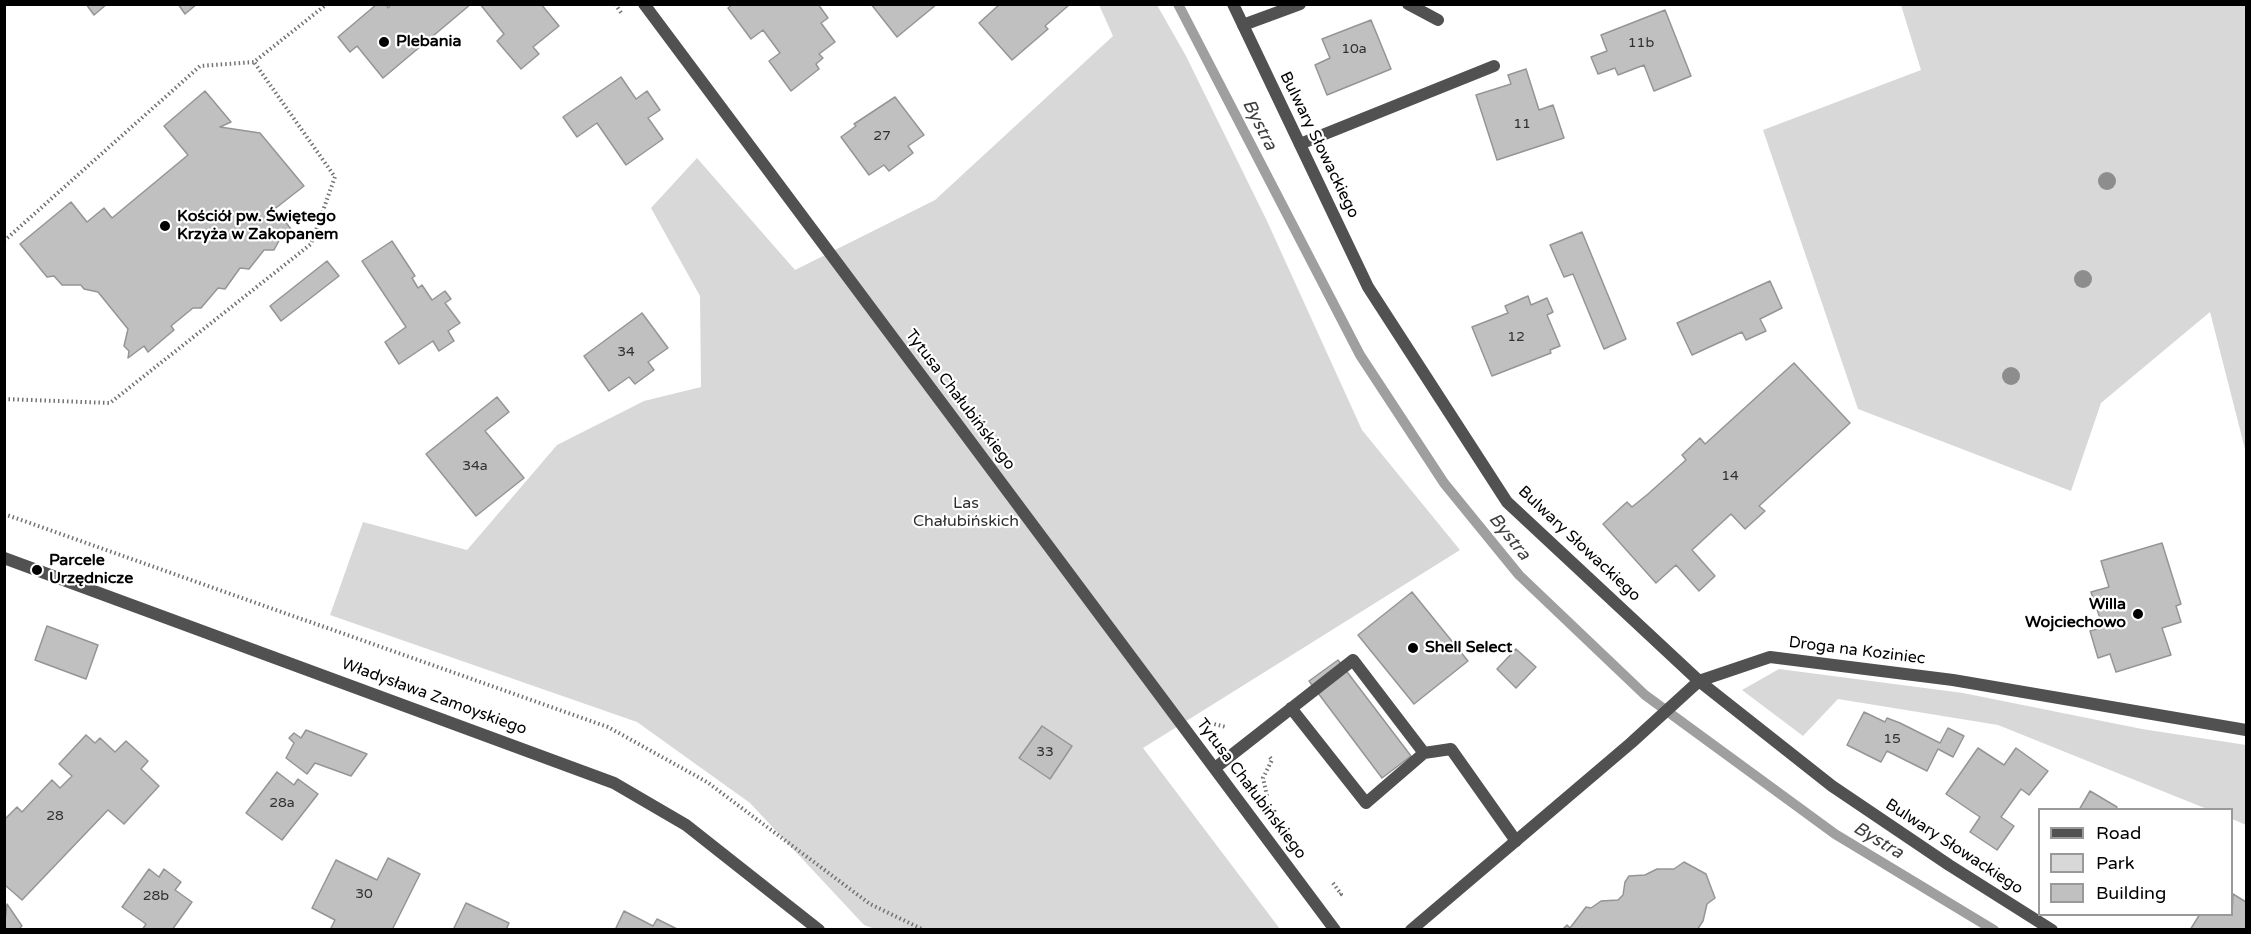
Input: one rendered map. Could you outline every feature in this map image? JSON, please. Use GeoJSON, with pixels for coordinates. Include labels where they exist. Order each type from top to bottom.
{"type":"FeatureCollection","features":[{"type":"Feature","properties":{"kind":"street","name":"Tytusa Chałubińskiego"},"geometry":{"type":"LineString","coordinates":[[644,4],[1335,930]]}},
{"type":"Feature","properties":{"kind":"street","name":"Bulwary Słowackiego"},"geometry":{"type":"LineString","coordinates":[[1233,4],[1368,287],[1508,502],[1699,681],[1832,786],[1949,865],[2052,930]]}},
{"type":"Feature","properties":{"kind":"street"},"geometry":{"type":"LineString","coordinates":[[1243,25],[1300,4]]}},
{"type":"Feature","properties":{"kind":"street"},"geometry":{"type":"LineString","coordinates":[[1408,4],[1438,20]]}},
{"type":"Feature","properties":{"kind":"street"},"geometry":{"type":"LineString","coordinates":[[1300,144],[1494,66]]}},
{"type":"Feature","properties":{"kind":"street","name":"Władysława Zamoyskiego"},"geometry":{"type":"LineString","coordinates":[[4,558],[614,783],[686,825],[819,930]]}},
{"type":"Feature","properties":{"kind":"street","name":"Droga na Koziniec"},"geometry":{"type":"LineString","coordinates":[[1411,930],[1631,743],[1699,681],[1770,657],[1953,680],[2247,730]]}},
{"type":"Feature","properties":{"kind":"street"},"geometry":{"type":"LineString","coordinates":[[1215,768],[1353,660],[1424,753]]}},
{"type":"Feature","properties":{"kind":"street"},"geometry":{"type":"LineString","coordinates":[[1291,708],[1366,803],[1424,753],[1451,749],[1516,841]]}},
{"type":"Feature","properties":{"kind":"path"},"geometry":{"type":"LineString","coordinates":[[4,241],[200,66],[254,62],[327,4]]}},
{"type":"Feature","properties":{"kind":"path"},"geometry":{"type":"LineString","coordinates":[[4,399],[110,403],[311,244],[334,177],[254,62]]}},
{"type":"Feature","properties":{"kind":"path"},"geometry":{"type":"LineString","coordinates":[[4,514],[608,727],[707,782],[870,904],[924,930]]}},
{"type":"Feature","properties":{"kind":"green space","name":"Las Chałubińskich"},"geometry":{"type":"Polygon","coordinates":[[[1099,5],[1157,5],[1186,56],[1267,221],[1362,430],[1460,550],[1143,748],[1280,929],[875,929],[864,925],[750,803],[637,722],[330,615],[363,522],[467,550],[557,445],[644,401],[701,387],[700,296],[651,208],[697,158],[795,270],[935,200],[1113,36],[1099,5]]]}},
{"type":"Feature","properties":{"kind":"green space"},"geometry":{"type":"Polygon","coordinates":[[[1901,5],[2246,5],[2246,453],[2210,312],[2101,403],[2071,491],[1858,409],[1763,130],[1921,70],[1901,5]]]}},
{"type":"Feature","properties":{"kind":"green space"},"geometry":{"type":"Polygon","coordinates":[[[1779,669],[1963,693],[2142,729],[2246,745],[2246,825],[2233,819],[2233,808],[2205,808],[1998,725],[1838,699],[1803,736],[1742,690],[1779,669]]]}},
{"type":"Feature","properties":{"kind":"building"},"geometry":{"type":"Polygon","coordinates":[[[86,4],[107,4],[94,15],[86,4]]]}},
{"type":"Feature","properties":{"kind":"building"},"geometry":{"type":"Polygon","coordinates":[[[178,4],[197,4],[185,14],[178,4]]]}},
{"type":"Feature","properties":{"kind":"building","name":"Plebania"},"geometry":{"type":"Polygon","coordinates":[[[377,4],[386,4],[388,8],[392,4],[471,4],[383,78],[357,46],[350,52],[338,37],[377,4]]]}},
{"type":"Feature","properties":{"kind":"building","name":"Plebania"},"geometry":{"type":"Polygon","coordinates":[[[480,4],[541,4],[559,26],[533,47],[539,54],[521,69],[497,41],[504,34],[480,4]]]}},
{"type":"Feature","properties":{"kind":"building"},"geometry":{"type":"Polygon","coordinates":[[[733,4],[818,4],[828,18],[821,23],[835,42],[819,54],[823,58],[816,64],[819,69],[791,91],[769,61],[780,53],[763,30],[751,39],[728,8],[733,4]]]}},
{"type":"Feature","properties":{"kind":"building"},"geometry":{"type":"Polygon","coordinates":[[[871,4],[937,4],[897,37],[871,4]]]}},
{"type":"Feature","properties":{"kind":"building"},"geometry":{"type":"Polygon","coordinates":[[[1000,4],[1069,5],[1045,26],[1048,29],[1012,60],[979,23],[1000,4]]]}},
{"type":"Feature","properties":{"kind":"building"},"geometry":{"type":"Polygon","coordinates":[[[1665,10],[1691,76],[1654,91],[1644,65],[1618,75],[1615,68],[1598,74],[1591,57],[1607,51],[1601,35],[1665,10]]]}},
{"type":"Feature","properties":{"kind":"building"},"geometry":{"type":"Polygon","coordinates":[[[1371,20],[1391,69],[1327,95],[1315,65],[1330,58],[1322,39],[1371,20]]]}},
{"type":"Feature","properties":{"kind":"building"},"geometry":{"type":"Polygon","coordinates":[[[1526,69],[1539,110],[1553,105],[1564,138],[1497,160],[1476,95],[1511,84],[1508,75],[1526,69]]]}},
{"type":"Feature","properties":{"kind":"building"},"geometry":{"type":"Polygon","coordinates":[[[621,77],[636,99],[647,91],[660,110],[648,118],[663,139],[626,165],[597,123],[577,137],[563,117],[621,77]]]}},
{"type":"Feature","properties":{"kind":"building","name":"Kościół pw. Świętego Krzyża w Zakopanem"},"geometry":{"type":"Polygon","coordinates":[[[205,91],[231,122],[220,127],[260,133],[304,186],[272,211],[280,215],[291,229],[281,237],[274,250],[264,250],[249,269],[240,268],[225,289],[218,288],[201,308],[193,308],[171,326],[174,330],[148,352],[144,346],[128,358],[129,351],[124,346],[128,329],[98,292],[84,289],[81,285],[62,285],[54,276],[47,277],[20,244],[71,202],[87,222],[104,208],[112,218],[188,155],[164,126],[205,91]]]}},
{"type":"Feature","properties":{"kind":"building"},"geometry":{"type":"Polygon","coordinates":[[[895,97],[924,135],[908,146],[913,153],[889,171],[884,165],[869,175],[841,137],[856,126],[854,124],[895,97]]]}},
{"type":"Feature","properties":{"kind":"building"},"geometry":{"type":"Polygon","coordinates":[[[1582,232],[1626,339],[1604,349],[1573,274],[1564,277],[1550,245],[1582,232]]]}},
{"type":"Feature","properties":{"kind":"building"},"geometry":{"type":"Polygon","coordinates":[[[392,241],[415,276],[412,278],[418,288],[422,285],[432,300],[445,291],[451,299],[445,303],[460,323],[448,331],[454,341],[439,351],[433,341],[399,364],[385,342],[406,327],[362,261],[392,241]]]}},
{"type":"Feature","properties":{"kind":"building"},"geometry":{"type":"Polygon","coordinates":[[[327,261],[339,276],[281,321],[270,306],[327,261]]]}},
{"type":"Feature","properties":{"kind":"building"},"geometry":{"type":"Polygon","coordinates":[[[1770,281],[1782,308],[1760,319],[1766,331],[1746,340],[1742,332],[1692,355],[1677,323],[1770,281]]]}},
{"type":"Feature","properties":{"kind":"building"},"geometry":{"type":"Polygon","coordinates":[[[1528,296],[1531,305],[1547,298],[1553,312],[1547,315],[1560,346],[1550,350],[1551,353],[1492,376],[1472,327],[1508,313],[1505,306],[1528,296]]]}},
{"type":"Feature","properties":{"kind":"building"},"geometry":{"type":"Polygon","coordinates":[[[642,313],[668,348],[648,362],[654,370],[635,384],[629,377],[609,391],[584,356],[642,313]]]}},
{"type":"Feature","properties":{"kind":"building"},"geometry":{"type":"Polygon","coordinates":[[[1794,363],[1850,423],[1759,506],[1765,511],[1745,529],[1731,514],[1692,550],[1715,576],[1699,591],[1676,565],[1656,583],[1603,524],[1627,502],[1632,507],[1648,494],[1686,460],[1682,455],[1700,438],[1705,444],[1794,363]]]}},
{"type":"Feature","properties":{"kind":"building"},"geometry":{"type":"Polygon","coordinates":[[[497,397],[509,412],[485,431],[524,478],[476,516],[426,454],[497,397]]]}},
{"type":"Feature","properties":{"kind":"building","name":"Willa Wojciechowo"},"geometry":{"type":"Polygon","coordinates":[[[2162,543],[2181,604],[2176,606],[2181,622],[2162,628],[2171,655],[2116,672],[2110,654],[2098,658],[2090,631],[2103,627],[2091,592],[2109,587],[2101,561],[2162,543]]]}},
{"type":"Feature","properties":{"kind":"building","name":"Shell Select"},"geometry":{"type":"Polygon","coordinates":[[[1412,592],[1468,661],[1414,704],[1358,635],[1412,592]]]}},
{"type":"Feature","properties":{"kind":"building"},"geometry":{"type":"Polygon","coordinates":[[[47,626],[98,645],[86,679],[35,660],[47,626]]]}},
{"type":"Feature","properties":{"kind":"building"},"geometry":{"type":"Polygon","coordinates":[[[1516,649],[1536,667],[1516,688],[1497,669],[1516,649]]]}},
{"type":"Feature","properties":{"kind":"building"},"geometry":{"type":"Polygon","coordinates":[[[1338,660],[1411,756],[1382,778],[1309,681],[1338,660]]]}},
{"type":"Feature","properties":{"kind":"building"},"geometry":{"type":"Polygon","coordinates":[[[1864,712],[1885,722],[1887,718],[1900,723],[1940,743],[1948,728],[1964,736],[1953,757],[1938,749],[1927,771],[1887,751],[1881,762],[1847,745],[1864,712]]]}},
{"type":"Feature","properties":{"kind":"building"},"geometry":{"type":"Polygon","coordinates":[[[1042,726],[1072,746],[1050,779],[1019,758],[1042,726]]]}},
{"type":"Feature","properties":{"kind":"building"},"geometry":{"type":"Polygon","coordinates":[[[306,730],[367,754],[351,776],[315,763],[307,774],[286,758],[294,743],[289,738],[294,733],[301,738],[306,730]]]}},
{"type":"Feature","properties":{"kind":"building"},"geometry":{"type":"Polygon","coordinates":[[[86,735],[95,743],[100,738],[115,752],[126,741],[148,761],[141,769],[159,786],[124,824],[108,810],[22,900],[6,886],[4,888],[4,820],[17,807],[22,812],[52,780],[60,788],[72,776],[59,764],[86,735]]]}},
{"type":"Feature","properties":{"kind":"building"},"geometry":{"type":"Polygon","coordinates":[[[1978,748],[2004,765],[2016,748],[2048,771],[2029,795],[2021,789],[2001,817],[2014,826],[1997,850],[1970,832],[1980,817],[1946,794],[1978,748]]]}},
{"type":"Feature","properties":{"kind":"building"},"geometry":{"type":"Polygon","coordinates":[[[277,772],[294,785],[298,779],[318,794],[282,840],[246,813],[277,772]]]}},
{"type":"Feature","properties":{"kind":"building"},"geometry":{"type":"Polygon","coordinates":[[[2090,791],[2117,807],[2117,808],[2080,808],[2090,791]]]}},
{"type":"Feature","properties":{"kind":"building"},"geometry":{"type":"Polygon","coordinates":[[[388,858],[420,874],[392,930],[330,930],[335,920],[312,908],[336,860],[377,880],[388,858]]]}},
{"type":"Feature","properties":{"kind":"building"},"geometry":{"type":"Polygon","coordinates":[[[1684,862],[1706,874],[1715,898],[1707,904],[1703,921],[1697,930],[1562,930],[1567,925],[1570,928],[1586,907],[1591,908],[1601,901],[1618,900],[1623,895],[1625,882],[1629,876],[1645,875],[1657,869],[1674,869],[1684,862]]]}},
{"type":"Feature","properties":{"kind":"building"},"geometry":{"type":"Polygon","coordinates":[[[149,869],[159,877],[164,869],[181,882],[175,890],[192,902],[172,930],[142,930],[146,924],[122,907],[149,869]]]}},
{"type":"Feature","properties":{"kind":"building"},"geometry":{"type":"Polygon","coordinates":[[[2233,894],[2246,902],[2246,930],[2190,930],[2199,916],[2233,916],[2233,894]]]}},
{"type":"Feature","properties":{"kind":"building"},"geometry":{"type":"Polygon","coordinates":[[[466,903],[509,923],[506,930],[453,930],[466,903]]]}},
{"type":"Feature","properties":{"kind":"building"},"geometry":{"type":"Polygon","coordinates":[[[7,904],[22,926],[18,930],[4,930],[7,904]]]}},
{"type":"Feature","properties":{"kind":"building"},"geometry":{"type":"Polygon","coordinates":[[[624,911],[653,926],[657,919],[679,930],[615,930],[624,911]]]}},
{"type":"Feature","properties":{"kind":"waterway","name":"Bystra"},"geometry":{"type":"LineString","coordinates":[[1178,4],[1360,355],[1444,483],[1519,575],[1645,695],[1835,834],[1994,930]]}},
{"type":"Feature","properties":{"kind":"place","name":"Plebania"},"geometry":{"type":"Point","coordinates":[384,42]}},
{"type":"Feature","properties":{"kind":"place","name":"Kościół pw. Świętego Krzyża w Zakopanem"},"geometry":{"type":"Point","coordinates":[165,226]}},
{"type":"Feature","properties":{"kind":"place","name":"Parcele Urzędnicze"},"geometry":{"type":"Point","coordinates":[37,570]}},
{"type":"Feature","properties":{"kind":"place","name":"Willa Wojciechowo"},"geometry":{"type":"Point","coordinates":[2138,614]}},
{"type":"Feature","properties":{"kind":"place","name":"Shell Select"},"geometry":{"type":"Point","coordinates":[1413,648]}}]}
